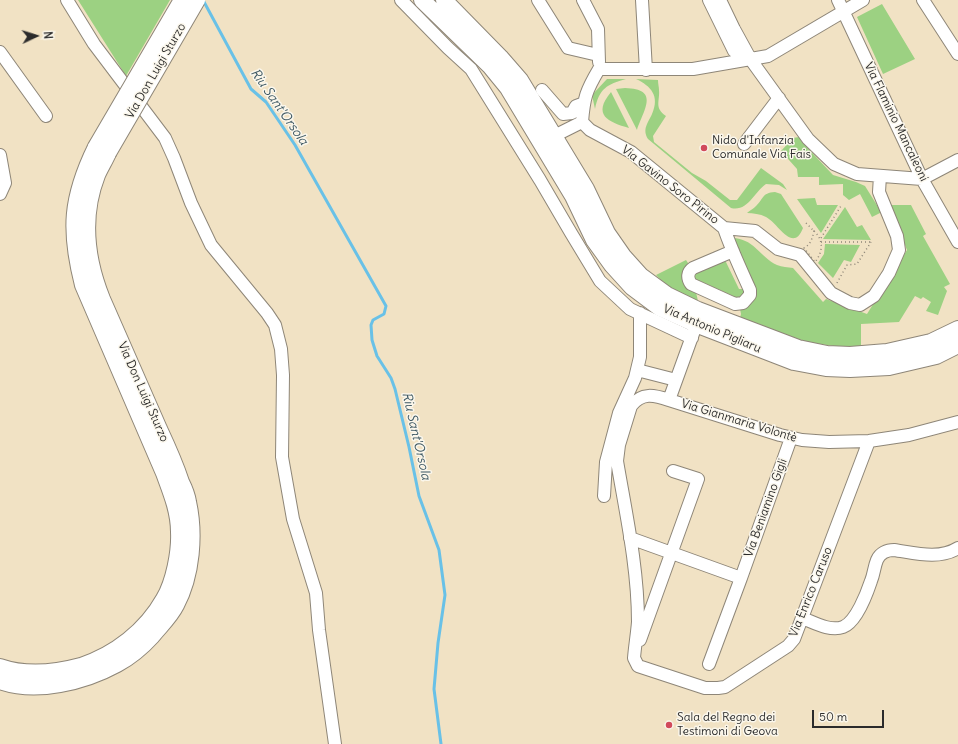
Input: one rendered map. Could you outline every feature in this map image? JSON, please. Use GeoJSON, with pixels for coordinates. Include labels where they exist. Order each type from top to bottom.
{"type":"FeatureCollection","features":[{"type":"Feature","properties":{"kind":"main road","name":"Via Don Luigi Sturzo"},"geometry":{"type":"LineString","coordinates":[[0,681],[26,686],[48,686],[101,673],[121,662],[143,645],[164,622],[176,605],[184,584],[190,556],[192,531],[188,500],[176,468],[97,287],[90,262],[87,237],[88,209],[102,150],[182,0]]}},
{"type":"Feature","properties":{"kind":"main road","name":"Via Don Luigi Sturzo"},"geometry":{"type":"LineString","coordinates":[[0,667],[27,673],[47,673],[70,669],[96,661],[114,651],[134,636],[154,614],[165,599],[172,580],[178,554],[179,531],[175,504],[164,473],[82,285],[77,265],[74,238],[75,207],[85,169],[102,150],[198,0]]}},
{"type":"Feature","properties":{"kind":"main road","name":"Via Antonio Pigliaru"},"geometry":{"type":"LineString","coordinates":[[422,0],[490,66],[508,88],[573,196],[594,240],[612,266],[632,286],[660,308],[694,331],[794,362],[826,368],[850,369],[889,367],[936,356],[958,345]]}},
{"type":"Feature","properties":{"kind":"main road","name":"Via Antonio Pigliaru"},"geometry":{"type":"LineString","coordinates":[[444,0],[515,74],[586,188],[607,233],[641,276],[668,295],[698,310],[798,348],[827,354],[850,355],[887,352],[931,342],[958,329]]}},
{"type":"Feature","properties":{"kind":"street"},"geometry":{"type":"LineString","coordinates":[[67,0],[94,44],[165,138],[191,203],[211,245],[267,313],[275,325],[281,349],[283,375],[282,457],[293,519],[316,593],[319,630],[335,744]]}},
{"type":"Feature","properties":{"kind":"street","name":"Via Antonio Pigliaru"},"geometry":{"type":"LineString","coordinates":[[401,0],[471,69],[540,180],[600,281],[630,308],[640,313],[694,331]]}},
{"type":"Feature","properties":{"kind":"street"},"geometry":{"type":"LineString","coordinates":[[538,0],[568,48],[598,55]]}},
{"type":"Feature","properties":{"kind":"street"},"geometry":{"type":"LineString","coordinates":[[554,136],[582,122],[584,103],[588,88],[599,69],[598,29],[583,0]]}},
{"type":"Feature","properties":{"kind":"street"},"geometry":{"type":"LineString","coordinates":[[642,0],[646,70]]}},
{"type":"Feature","properties":{"kind":"street"},"geometry":{"type":"LineString","coordinates":[[709,0],[734,51],[751,60]]}},
{"type":"Feature","properties":{"kind":"street"},"geometry":{"type":"LineString","coordinates":[[720,0],[751,60],[808,139],[834,164],[857,174],[922,179],[958,160]]}},
{"type":"Feature","properties":{"kind":"street","name":"Via Flaminio Mancaleoni"},"geometry":{"type":"LineString","coordinates":[[838,0],[922,179],[958,242]]}},
{"type":"Feature","properties":{"kind":"street"},"geometry":{"type":"LineString","coordinates":[[599,69],[693,69],[768,56],[864,0]]}},
{"type":"Feature","properties":{"kind":"street"},"geometry":{"type":"LineString","coordinates":[[922,0],[958,54]]}},
{"type":"Feature","properties":{"kind":"street"},"geometry":{"type":"LineString","coordinates":[[0,52],[46,116]]}},
{"type":"Feature","properties":{"kind":"street"},"geometry":{"type":"LineString","coordinates":[[542,90],[563,114],[572,113],[576,106],[584,103]]}},
{"type":"Feature","properties":{"kind":"street"},"geometry":{"type":"LineString","coordinates":[[744,144],[778,98]]}},
{"type":"Feature","properties":{"kind":"street","name":"Via Gavino Soro Pirino"},"geometry":{"type":"LineString","coordinates":[[582,122],[590,130],[630,152],[724,228],[755,231],[778,248],[800,254],[831,294],[850,303],[860,305],[874,296],[888,273],[898,250],[897,236],[879,192],[880,176]]}},
{"type":"Feature","properties":{"kind":"street"},"geometry":{"type":"LineString","coordinates":[[0,155],[5,183],[0,194]]}},
{"type":"Feature","properties":{"kind":"street"},"geometry":{"type":"LineString","coordinates":[[724,228],[750,290],[750,295],[743,303],[735,304],[691,284],[688,280],[689,270],[733,251]]}},
{"type":"Feature","properties":{"kind":"street"},"geometry":{"type":"LineString","coordinates":[[604,496],[606,462],[619,413],[635,378],[640,357],[640,313]]}},
{"type":"Feature","properties":{"kind":"street","name":"Via Gianmaria Volontè"},"geometry":{"type":"LineString","coordinates":[[694,331],[669,400],[791,438],[802,440],[829,442],[869,441],[909,435],[958,422]]}},
{"type":"Feature","properties":{"kind":"street"},"geometry":{"type":"LineString","coordinates":[[637,370],[676,380]]}},
{"type":"Feature","properties":{"kind":"street"},"geometry":{"type":"LineString","coordinates":[[634,658],[638,611],[635,570],[617,461],[619,445],[631,406],[638,398],[656,396],[669,400]]}},
{"type":"Feature","properties":{"kind":"street","name":"Via Beniamino Gigli"},"geometry":{"type":"LineString","coordinates":[[709,664],[791,438]]}},
{"type":"Feature","properties":{"kind":"street","name":"Via Enrico Caruso"},"geometry":{"type":"LineString","coordinates":[[634,658],[638,666],[705,688],[718,688],[725,687],[788,646],[794,639],[869,441]]}},
{"type":"Feature","properties":{"kind":"street"},"geometry":{"type":"LineString","coordinates":[[634,658],[698,479],[672,471]]}},
{"type":"Feature","properties":{"kind":"street"},"geometry":{"type":"LineString","coordinates":[[630,538],[741,578]]}},
{"type":"Feature","properties":{"kind":"street"},"geometry":{"type":"LineString","coordinates":[[802,618],[831,628],[843,627],[852,620],[861,606],[872,580],[877,560],[883,552],[894,550],[930,555],[948,553],[957,549]]}},
{"type":"Feature","properties":{"kind":"path"},"geometry":{"type":"LineString","coordinates":[[820,239],[841,206]]}},
{"type":"Feature","properties":{"kind":"path"},"geometry":{"type":"LineString","coordinates":[[806,223],[814,231],[821,242],[819,257],[815,262],[804,248],[809,245],[812,240],[814,231]]}},
{"type":"Feature","properties":{"kind":"path"},"geometry":{"type":"LineString","coordinates":[[821,242],[872,242],[857,264],[847,264],[831,294]]}},
{"type":"Feature","properties":{"kind":"green space"},"geometry":{"type":"Polygon","coordinates":[[[78,0],[170,0],[126,76],[78,0]]]}},
{"type":"Feature","properties":{"kind":"green space"},"geometry":{"type":"Polygon","coordinates":[[[882,4],[915,59],[883,74],[857,17],[882,4]]]}},
{"type":"Feature","properties":{"kind":"green space"},"geometry":{"type":"Polygon","coordinates":[[[607,79],[626,79],[605,88],[599,97],[595,109],[592,95],[607,79]]]}},
{"type":"Feature","properties":{"kind":"green space"},"geometry":{"type":"Polygon","coordinates":[[[636,79],[658,80],[658,104],[662,113],[666,116],[653,136],[654,142],[692,173],[706,181],[730,200],[737,200],[761,168],[783,184],[787,190],[779,185],[766,184],[742,207],[731,208],[648,139],[646,135],[647,123],[652,114],[655,102],[653,92],[650,88],[636,79]]]}},
{"type":"Feature","properties":{"kind":"green space"},"geometry":{"type":"Polygon","coordinates":[[[616,89],[636,89],[643,92],[646,96],[646,108],[637,130],[616,89]]]}},
{"type":"Feature","properties":{"kind":"green space"},"geometry":{"type":"Polygon","coordinates":[[[611,92],[629,128],[609,120],[603,112],[605,100],[611,92]]]}},
{"type":"Feature","properties":{"kind":"green space"},"geometry":{"type":"Polygon","coordinates":[[[799,137],[833,175],[865,186],[880,210],[880,213],[872,217],[860,194],[849,200],[843,195],[843,184],[819,185],[819,177],[798,177],[797,169],[781,151],[793,138],[799,137]]]}},
{"type":"Feature","properties":{"kind":"green space"},"geometry":{"type":"Polygon","coordinates":[[[775,192],[781,194],[803,228],[799,235],[795,238],[790,238],[766,217],[747,213],[758,204],[765,195],[775,192]]]}},
{"type":"Feature","properties":{"kind":"green space"},"geometry":{"type":"Polygon","coordinates":[[[815,198],[817,205],[838,205],[821,233],[797,199],[815,198]]]}},
{"type":"Feature","properties":{"kind":"green space"},"geometry":{"type":"Polygon","coordinates":[[[889,205],[911,205],[926,234],[923,236],[950,284],[944,287],[947,291],[938,315],[926,311],[931,302],[923,297],[921,299],[915,296],[899,322],[861,324],[861,348],[840,347],[807,342],[740,318],[740,309],[750,303],[734,241],[735,238],[748,242],[771,262],[783,267],[793,268],[823,302],[826,299],[867,314],[907,250],[889,205]]]}},
{"type":"Feature","properties":{"kind":"green space"},"geometry":{"type":"Polygon","coordinates":[[[845,207],[857,227],[862,225],[871,240],[823,239],[845,207]]]}},
{"type":"Feature","properties":{"kind":"green space"},"geometry":{"type":"Polygon","coordinates":[[[825,244],[860,245],[851,262],[844,260],[833,278],[818,263],[824,254],[825,244]]]}},
{"type":"Feature","properties":{"kind":"green space"},"geometry":{"type":"Polygon","coordinates":[[[686,260],[690,266],[698,301],[670,287],[656,275],[686,260]]]}},
{"type":"Feature","properties":{"kind":"green space"},"geometry":{"type":"Polygon","coordinates":[[[725,260],[739,289],[745,289],[747,295],[736,300],[733,296],[700,281],[694,283],[691,274],[698,269],[700,272],[725,260]]]}},
{"type":"Feature","properties":{"kind":"waterway","name":"Riu Sant'Orsola"},"geometry":{"type":"LineString","coordinates":[[203,0],[251,89],[266,102],[295,145],[386,306],[384,314],[373,320],[371,325],[372,340],[377,356],[391,378],[395,389],[419,496],[439,550],[445,595],[438,643],[434,689],[441,744]]}},
{"type":"Feature","properties":{"kind":"place","name":"Nido d'Infanzia Comunale Via Fais"},"geometry":{"type":"Point","coordinates":[704,148]}},
{"type":"Feature","properties":{"kind":"place","name":"Sala del Regno dei Testimoni di Geova"},"geometry":{"type":"Point","coordinates":[669,725]}}]}
